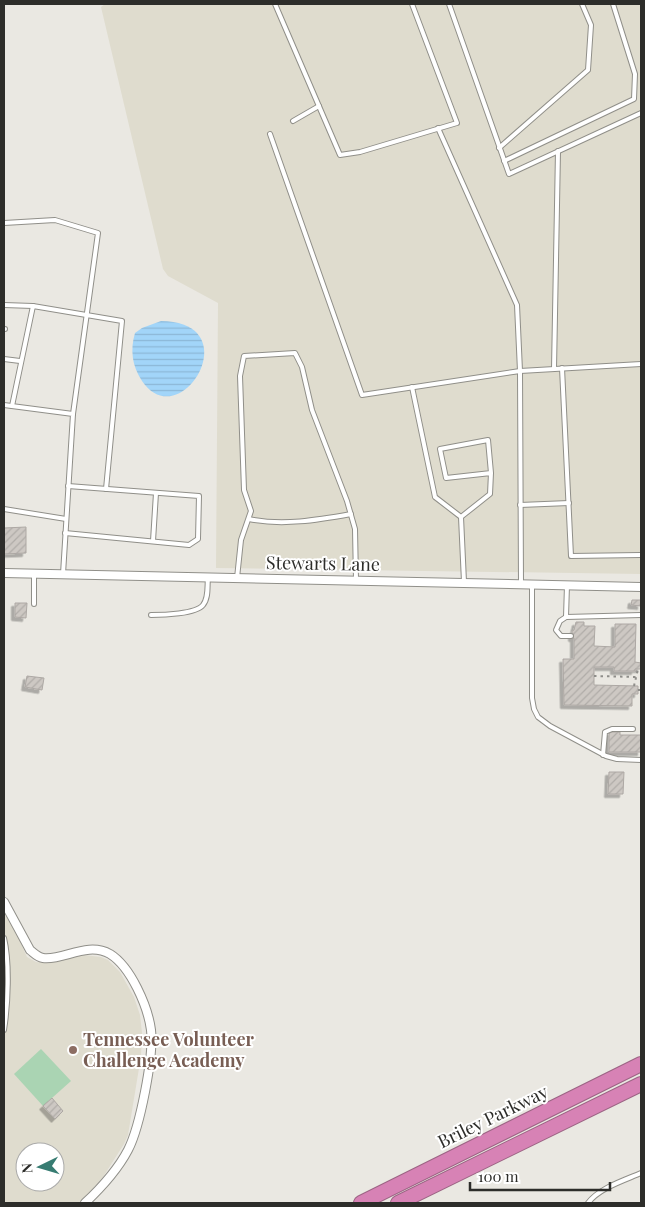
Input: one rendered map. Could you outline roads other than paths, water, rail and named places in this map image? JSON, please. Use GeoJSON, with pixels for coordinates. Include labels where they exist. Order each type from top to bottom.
{"type":"FeatureCollection","features":[{"type":"Feature","properties":{"kind":"highway","name":"Briley Parkway"},"geometry":{"type":"LineString","coordinates":[[361,1203],[641,1064]]}},
{"type":"Feature","properties":{"kind":"highway","name":"Briley Parkway"},"geometry":{"type":"LineString","coordinates":[[398,1203],[641,1084]]}},
{"type":"Feature","properties":{"kind":"street","name":"Stewarts Lane"},"geometry":{"type":"LineString","coordinates":[[4,573],[641,587]]}},
{"type":"Feature","properties":{"kind":"street"},"geometry":{"type":"LineString","coordinates":[[4,902],[30,950],[36,956],[42,958],[51,957],[89,950],[100,950],[111,955],[123,967],[135,985],[148,1014],[151,1032],[150,1052],[144,1096],[135,1135],[113,1174],[85,1203]]}},
{"type":"Feature","properties":{"kind":"lane"},"geometry":{"type":"LineString","coordinates":[[275,4],[340,155],[360,152],[457,123],[412,4]]}},
{"type":"Feature","properties":{"kind":"lane"},"geometry":{"type":"LineString","coordinates":[[448,4],[509,174],[641,113]]}},
{"type":"Feature","properties":{"kind":"lane"},"geometry":{"type":"LineString","coordinates":[[499,148],[588,70],[592,25],[582,4]]}},
{"type":"Feature","properties":{"kind":"lane"},"geometry":{"type":"LineString","coordinates":[[504,161],[634,99],[635,74],[613,4]]}},
{"type":"Feature","properties":{"kind":"lane"},"geometry":{"type":"LineString","coordinates":[[293,121],[319,106]]}},
{"type":"Feature","properties":{"kind":"lane"},"geometry":{"type":"LineString","coordinates":[[438,128],[517,305],[520,371],[520,583]]}},
{"type":"Feature","properties":{"kind":"lane"},"geometry":{"type":"LineString","coordinates":[[270,134],[362,395],[520,371],[641,364]]}},
{"type":"Feature","properties":{"kind":"lane"},"geometry":{"type":"LineString","coordinates":[[554,369],[558,151]]}},
{"type":"Feature","properties":{"kind":"lane"},"geometry":{"type":"LineString","coordinates":[[4,223],[55,220],[98,233],[73,414],[63,574]]}},
{"type":"Feature","properties":{"kind":"lane"},"geometry":{"type":"LineString","coordinates":[[4,305],[33,306],[122,320],[106,490]]}},
{"type":"Feature","properties":{"kind":"lane"},"geometry":{"type":"LineString","coordinates":[[12,406],[33,306]]}},
{"type":"Feature","properties":{"kind":"lane"},"geometry":{"type":"LineString","coordinates":[[237,578],[241,540],[251,511],[244,490],[240,376],[244,356],[295,353],[302,367],[312,410],[351,514],[354,529],[356,580]]}},
{"type":"Feature","properties":{"kind":"lane"},"geometry":{"type":"LineString","coordinates":[[4,359],[20,361]]}},
{"type":"Feature","properties":{"kind":"lane"},"geometry":{"type":"LineString","coordinates":[[562,368],[571,556],[641,554]]}},
{"type":"Feature","properties":{"kind":"lane"},"geometry":{"type":"LineString","coordinates":[[412,387],[435,497],[462,517]]}},
{"type":"Feature","properties":{"kind":"lane"},"geometry":{"type":"LineString","coordinates":[[4,405],[73,414]]}},
{"type":"Feature","properties":{"kind":"lane"},"geometry":{"type":"LineString","coordinates":[[462,517],[490,494],[491,473],[488,440],[440,449],[446,478],[491,473]]}},
{"type":"Feature","properties":{"kind":"lane"},"geometry":{"type":"LineString","coordinates":[[65,533],[189,545],[198,539],[198,496],[68,486]]}},
{"type":"Feature","properties":{"kind":"lane"},"geometry":{"type":"LineString","coordinates":[[153,541],[156,493]]}},
{"type":"Feature","properties":{"kind":"lane"},"geometry":{"type":"LineString","coordinates":[[520,505],[569,503]]}},
{"type":"Feature","properties":{"kind":"lane"},"geometry":{"type":"LineString","coordinates":[[4,509],[66,519]]}},
{"type":"Feature","properties":{"kind":"lane"},"geometry":{"type":"LineString","coordinates":[[249,519],[266,523],[351,514]]}},
{"type":"Feature","properties":{"kind":"lane"},"geometry":{"type":"LineString","coordinates":[[462,517],[464,582]]}},
{"type":"Feature","properties":{"kind":"lane"},"geometry":{"type":"LineString","coordinates":[[34,574],[34,604]]}},
{"type":"Feature","properties":{"kind":"lane"},"geometry":{"type":"LineString","coordinates":[[151,615],[180,613],[203,606],[206,599],[208,577]]}},
{"type":"Feature","properties":{"kind":"lane"},"geometry":{"type":"LineString","coordinates":[[532,584],[532,684],[534,709],[543,722],[603,755],[617,759],[641,760]]}},
{"type":"Feature","properties":{"kind":"lane"},"geometry":{"type":"LineString","coordinates":[[566,618],[568,585]]}},
{"type":"Feature","properties":{"kind":"lane"},"geometry":{"type":"LineString","coordinates":[[571,636],[560,636],[556,630],[560,621],[566,618],[641,615]]}},
{"type":"Feature","properties":{"kind":"lane"},"geometry":{"type":"LineString","coordinates":[[603,755],[604,735],[607,731],[612,729],[633,729]]}},
{"type":"Feature","properties":{"kind":"lane"},"geometry":{"type":"LineString","coordinates":[[4,938],[6,1017],[4,1030]]}},
{"type":"Feature","properties":{"kind":"lane"},"geometry":{"type":"LineString","coordinates":[[588,1203],[603,1191],[641,1173]]}},
{"type":"Feature","properties":{"kind":"water"},"geometry":{"type":"Polygon","coordinates":[[[161,321],[187,326],[201,339],[204,355],[199,372],[188,387],[174,395],[157,395],[142,381],[136,370],[133,358],[135,333],[142,328],[161,321]]]}},
{"type":"Feature","properties":{"kind":"place","name":"Tennessee Volunteer Challenge Academy"},"geometry":{"type":"Point","coordinates":[73,1050]}}]}
